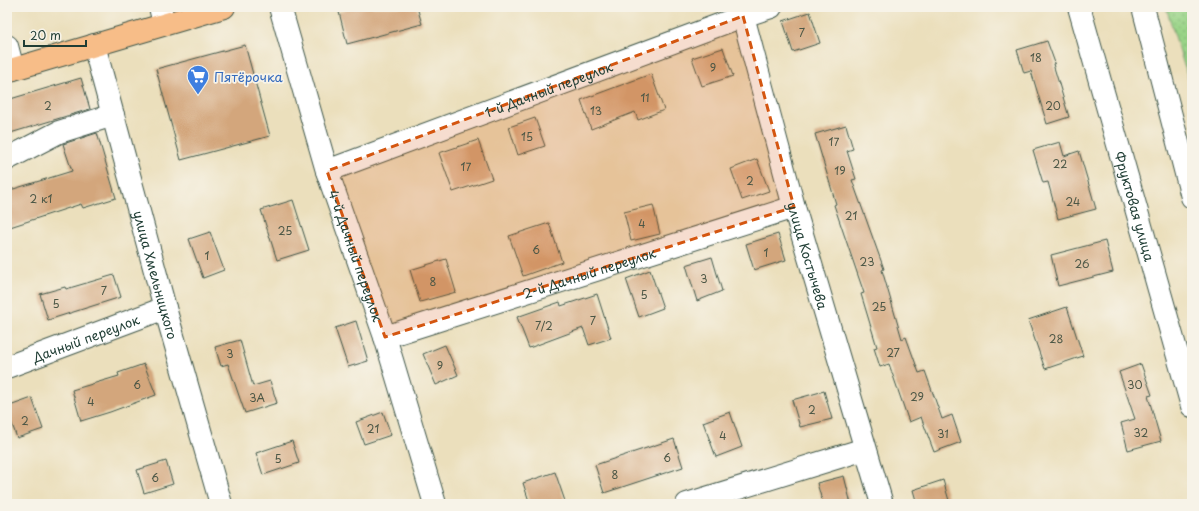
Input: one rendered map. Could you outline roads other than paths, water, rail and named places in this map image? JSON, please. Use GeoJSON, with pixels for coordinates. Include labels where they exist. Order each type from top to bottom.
{"type":"FeatureCollection","features":[{"type":"Feature","properties":{"kind":"main road"},"geometry":{"type":"LineString","coordinates":[[10,70],[94,45],[162,16],[224,7]]}},
{"type":"Feature","properties":{"kind":"street","name":"4-й Дачный переулок"},"geometry":{"type":"LineString","coordinates":[[280,7],[327,171],[385,338],[435,504]]}},
{"type":"Feature","properties":{"kind":"street","name":"1-й Дачный переулок"},"geometry":{"type":"LineString","coordinates":[[327,171],[740,12],[770,7]]}},
{"type":"Feature","properties":{"kind":"street","name":"Фруктовая улица"},"geometry":{"type":"LineString","coordinates":[[1079,7],[1192,406]]}},
{"type":"Feature","properties":{"kind":"street"},"geometry":{"type":"LineString","coordinates":[[1143,7],[1192,197]]}},
{"type":"Feature","properties":{"kind":"street","name":"улица Костычева"},"geometry":{"type":"LineString","coordinates":[[740,12],[794,207],[882,504]]}},
{"type":"Feature","properties":{"kind":"street","name":"улица Хмельницкого"},"geometry":{"type":"LineString","coordinates":[[94,45],[165,308],[221,504]]}},
{"type":"Feature","properties":{"kind":"street"},"geometry":{"type":"LineString","coordinates":[[7,46],[10,70]]}},
{"type":"Feature","properties":{"kind":"street"},"geometry":{"type":"LineString","coordinates":[[7,160],[59,132],[113,115]]}},
{"type":"Feature","properties":{"kind":"street","name":"2-й Дачный переулок"},"geometry":{"type":"LineString","coordinates":[[385,338],[794,207]]}},
{"type":"Feature","properties":{"kind":"street","name":"Дачный переулок"},"geometry":{"type":"LineString","coordinates":[[7,368],[165,308]]}},
{"type":"Feature","properties":{"kind":"street"},"geometry":{"type":"LineString","coordinates":[[687,504],[866,449]]}},
{"type":"Feature","properties":{"kind":"place","name":"Пятёрочка"},"geometry":{"type":"Point","coordinates":[198,96]}}]}
